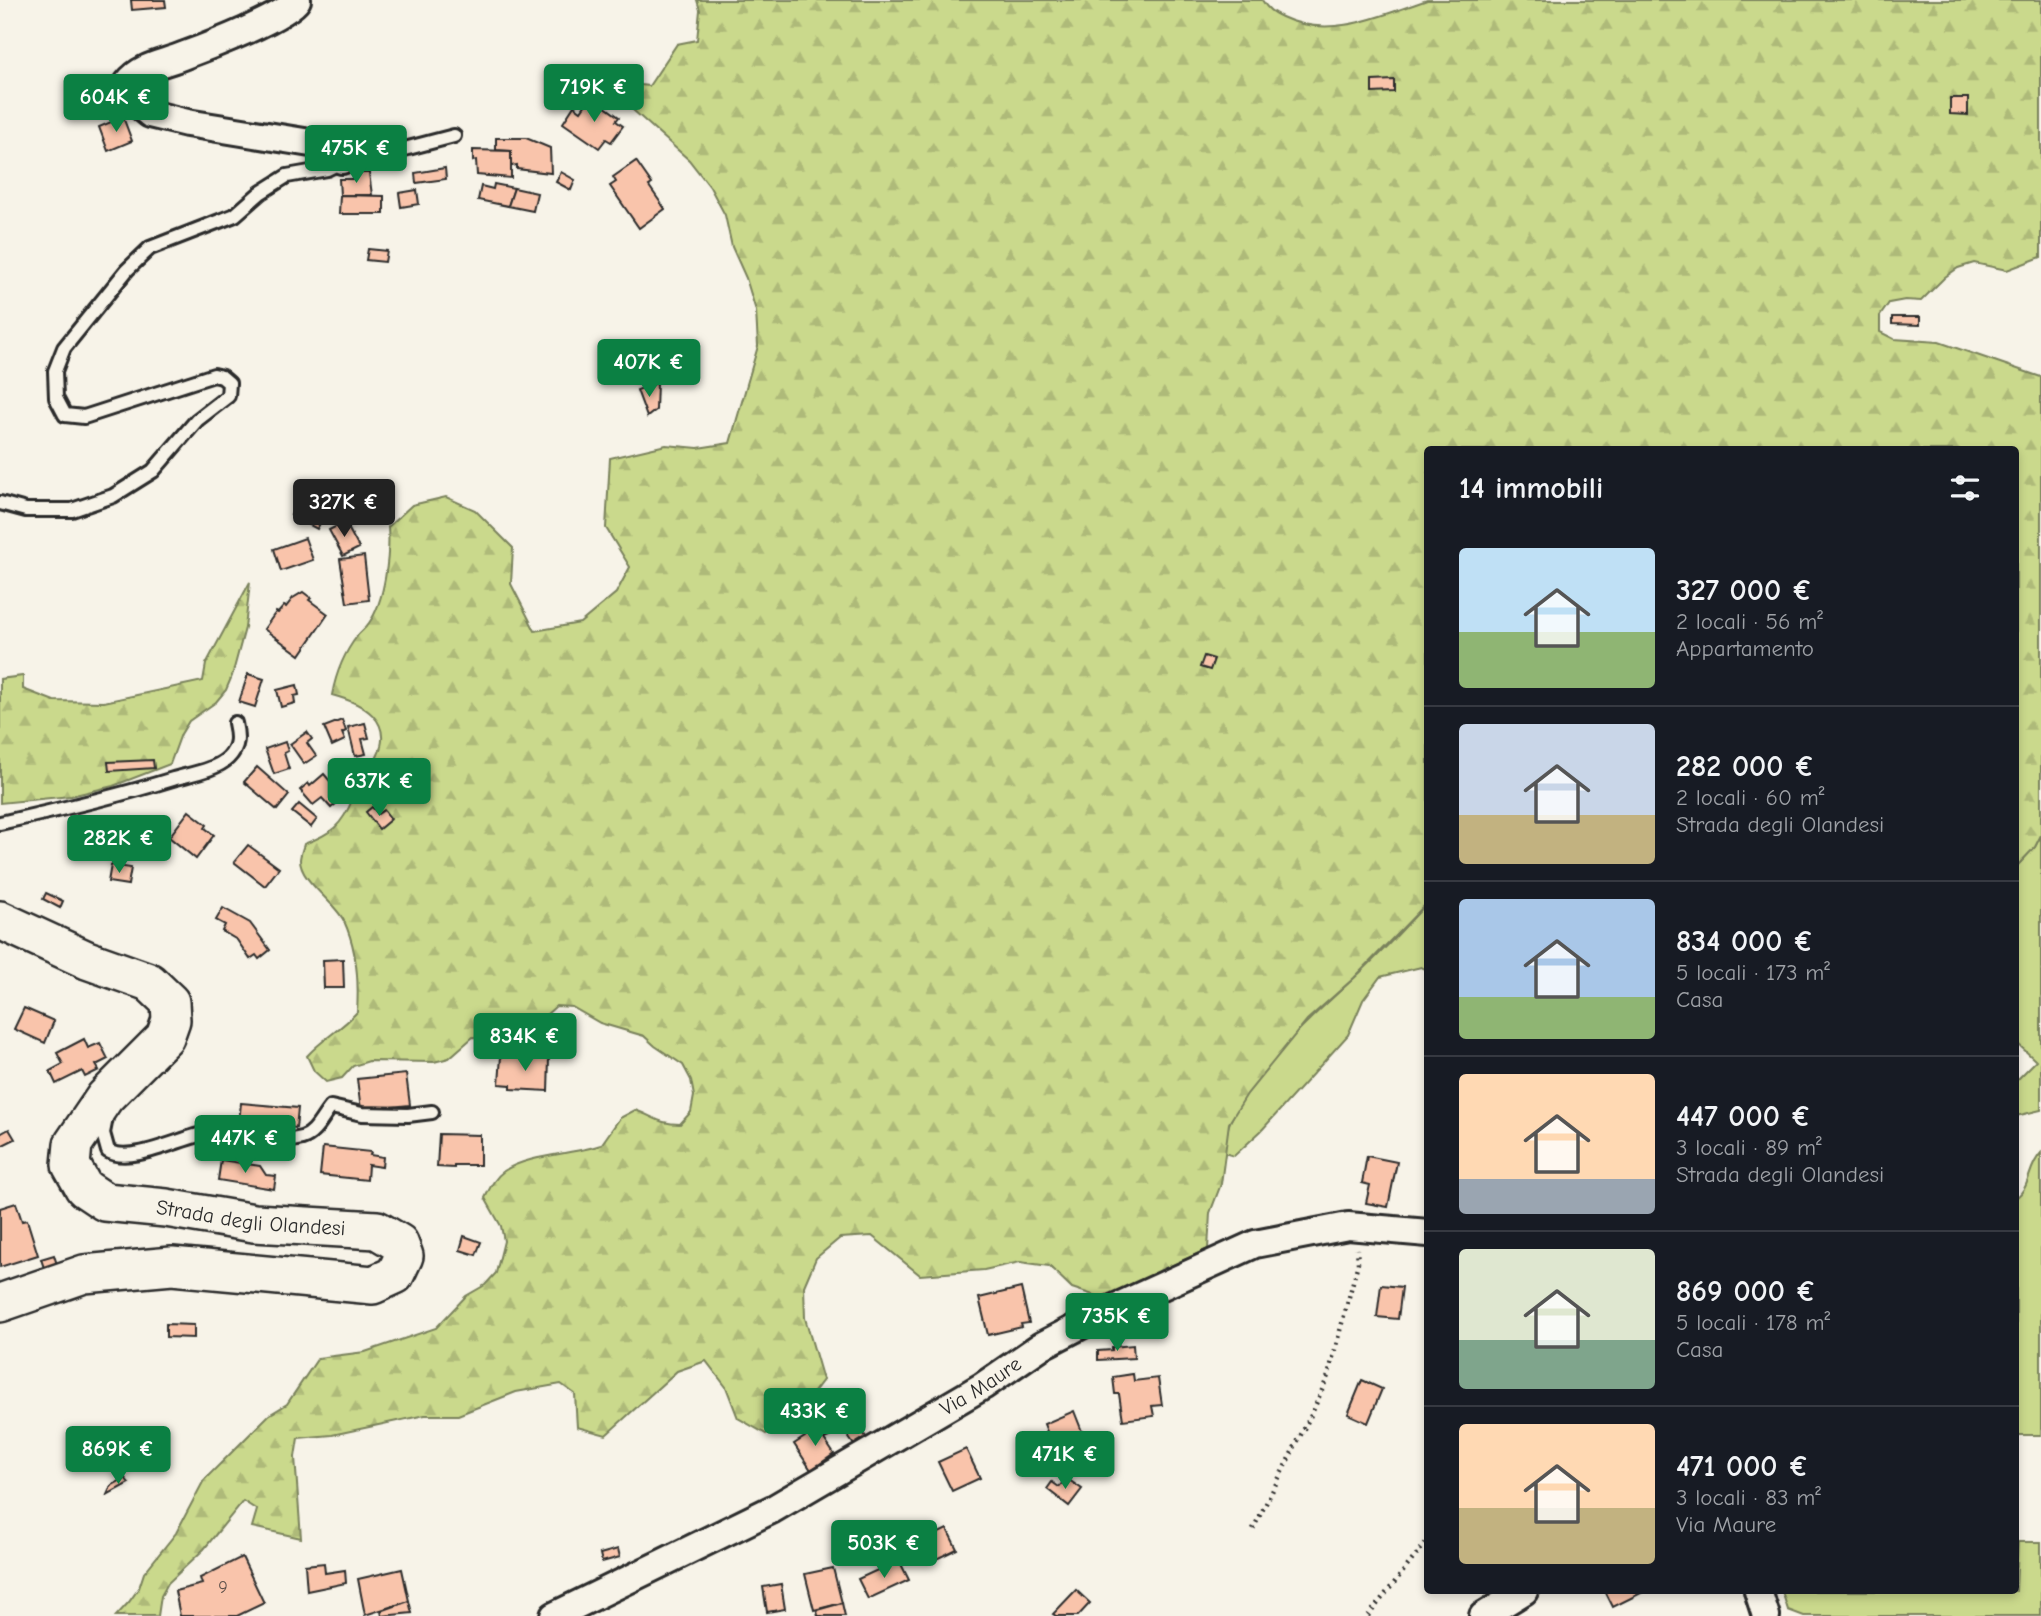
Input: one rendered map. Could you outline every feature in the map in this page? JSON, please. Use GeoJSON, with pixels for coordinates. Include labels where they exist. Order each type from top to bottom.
{"type":"FeatureCollection","features":[{"type":"Feature","properties":{"kind":"main road","name":"Strada degli Olandesi"},"geometry":{"type":"LineString","coordinates":[[0,920],[87,960],[149,982],[170,1002],[171,1020],[166,1037],[105,1097],[73,1144],[71,1165],[84,1188],[105,1202],[166,1208],[254,1223],[377,1230],[399,1243],[404,1256],[395,1275],[373,1285],[172,1266],[84,1274],[0,1303]]}},
{"type":"Feature","properties":{"kind":"street"},"geometry":{"type":"LineString","coordinates":[[297,0],[294,6],[254,26],[185,56],[137,72],[128,83],[132,99],[150,114],[175,120],[329,146],[338,150],[342,160]]}},
{"type":"Feature","properties":{"kind":"street","name":"Via Maure"},"geometry":{"type":"LineString","coordinates":[[554,1616],[773,1510],[983,1385],[1041,1346],[1116,1307],[1255,1244],[1348,1226],[1424,1233]]}},
{"type":"Feature","properties":{"kind":"street"},"geometry":{"type":"LineString","coordinates":[[1483,1616],[1519,1594]]}},
{"type":"Feature","properties":{"kind":"street"},"geometry":{"type":"LineString","coordinates":[[1759,1594],[1766,1616]]}},
{"type":"Feature","properties":{"kind":"lane"},"geometry":{"type":"LineString","coordinates":[[0,503],[26,510],[72,510],[113,496],[153,471],[197,420],[225,400],[230,392],[229,383],[214,375],[85,417],[65,415],[56,398],[55,371],[64,348],[127,270],[150,248],[236,215],[260,193],[288,176],[327,169],[356,155],[389,153],[454,136]]}},
{"type":"Feature","properties":{"kind":"lane"},"geometry":{"type":"LineString","coordinates":[[0,823],[101,801],[203,770],[227,759],[235,748],[238,737],[235,723]]}},
{"type":"Feature","properties":{"kind":"lane"},"geometry":{"type":"LineString","coordinates":[[105,1097],[107,1105],[103,1133],[108,1151],[115,1156],[142,1152],[215,1131],[301,1138],[313,1132],[331,1107],[362,1114],[408,1115],[432,1112]]}},
{"type":"Feature","properties":{"kind":"path"},"geometry":{"type":"LineString","coordinates":[[1253,1529],[1328,1376],[1358,1263],[1356,1240],[1348,1226]]}},
{"type":"Feature","properties":{"kind":"path"},"geometry":{"type":"LineString","coordinates":[[1368,1616],[1424,1545]]}},
{"type":"Feature","properties":{"kind":"green space"},"geometry":{"type":"Polygon","coordinates":[[[697,0],[1262,0],[1270,10],[1300,24],[1337,26],[1373,18],[1427,0],[2041,0],[2041,257],[2007,270],[1974,263],[1958,268],[1921,301],[1889,303],[1880,316],[1880,332],[1894,339],[1939,342],[2041,377],[2041,835],[2035,847],[2019,864],[2019,446],[1424,446],[1424,906],[1354,978],[1307,1020],[1247,1094],[1229,1123],[1221,1184],[1210,1213],[1208,1249],[1102,1298],[1072,1288],[1049,1266],[1020,1262],[984,1270],[920,1275],[872,1236],[840,1238],[816,1258],[804,1286],[805,1318],[823,1380],[804,1405],[766,1434],[738,1418],[726,1387],[706,1361],[677,1371],[606,1435],[577,1427],[575,1394],[561,1384],[516,1392],[458,1415],[425,1415],[332,1435],[298,1438],[295,1457],[301,1538],[252,1527],[257,1510],[243,1501],[204,1549],[168,1583],[161,1596],[158,1616],[116,1616],[139,1588],[144,1573],[176,1533],[204,1480],[269,1415],[287,1404],[318,1358],[365,1352],[436,1328],[466,1296],[485,1285],[496,1273],[504,1241],[501,1226],[485,1198],[501,1174],[525,1161],[601,1145],[620,1118],[635,1110],[673,1124],[680,1124],[691,1112],[694,1096],[691,1080],[683,1065],[644,1036],[600,1023],[572,1007],[556,1006],[545,1016],[544,1032],[532,1044],[473,1037],[449,1058],[434,1062],[369,1061],[353,1066],[342,1078],[326,1082],[314,1071],[307,1056],[357,1012],[356,966],[344,921],[305,876],[300,860],[304,844],[322,837],[340,822],[353,798],[357,783],[375,761],[381,744],[379,723],[372,715],[354,703],[332,695],[345,656],[369,623],[379,603],[387,563],[388,527],[412,505],[446,497],[475,510],[513,548],[511,584],[535,631],[580,623],[616,593],[630,567],[606,528],[610,458],[666,445],[698,448],[730,443],[758,346],[756,311],[746,278],[732,247],[725,215],[710,187],[689,160],[615,94],[595,84],[613,82],[649,86],[677,44],[697,40],[700,10],[697,0]]]}},
{"type":"Feature","properties":{"kind":"green space"},"geometry":{"type":"Polygon","coordinates":[[[250,582],[245,628],[226,690],[216,702],[189,721],[170,764],[113,786],[71,796],[0,803],[0,679],[23,676],[23,689],[54,701],[104,702],[203,681],[206,664],[250,582]]]}},
{"type":"Feature","properties":{"kind":"green space"},"geometry":{"type":"Polygon","coordinates":[[[2041,835],[2041,1110],[2019,1115],[2019,1078],[2036,1061],[2019,1045],[2019,864],[2035,847],[2041,835]]]}},
{"type":"Feature","properties":{"kind":"green space"},"geometry":{"type":"Polygon","coordinates":[[[1424,906],[1424,968],[1380,977],[1363,1000],[1348,1035],[1261,1131],[1234,1156],[1224,1153],[1230,1122],[1241,1101],[1268,1063],[1301,1027],[1382,951],[1424,906]]]}},
{"type":"Feature","properties":{"kind":"green space"},"geometry":{"type":"Polygon","coordinates":[[[2041,1153],[2041,1435],[2019,1435],[2019,1196],[2041,1153]]]}},
{"type":"Feature","properties":{"kind":"green space"},"geometry":{"type":"Polygon","coordinates":[[[2019,1542],[2041,1542],[2041,1616],[1804,1616],[1788,1610],[1783,1594],[2019,1594],[2019,1542]]]}},
{"type":"Feature","properties":{"kind":"building"},"geometry":{"type":"Polygon","coordinates":[[[131,0],[165,0],[166,7],[132,10],[131,0]]]}},
{"type":"Feature","properties":{"kind":"building"},"geometry":{"type":"Polygon","coordinates":[[[1394,80],[1394,92],[1372,93],[1372,81],[1394,80]]]}},
{"type":"Feature","properties":{"kind":"building"},"geometry":{"type":"Polygon","coordinates":[[[1950,98],[1968,98],[1968,115],[1950,114],[1950,98]]]}},
{"type":"Feature","properties":{"kind":"building"},"geometry":{"type":"Polygon","coordinates":[[[588,101],[598,108],[601,104],[619,117],[616,121],[623,126],[611,142],[606,139],[599,148],[563,123],[574,106],[581,111],[588,101]]]}},
{"type":"Feature","properties":{"kind":"building"},"geometry":{"type":"Polygon","coordinates":[[[123,117],[132,141],[108,151],[99,127],[123,117]]]}},
{"type":"Feature","properties":{"kind":"building"},"geometry":{"type":"Polygon","coordinates":[[[496,138],[526,138],[550,148],[551,173],[511,166],[511,151],[496,150],[496,138]]]}},
{"type":"Feature","properties":{"kind":"building"},"geometry":{"type":"Polygon","coordinates":[[[473,150],[511,151],[511,178],[477,175],[473,150]]]}},
{"type":"Feature","properties":{"kind":"building"},"geometry":{"type":"Polygon","coordinates":[[[636,161],[665,209],[639,228],[610,186],[616,182],[613,177],[636,161]]]}},
{"type":"Feature","properties":{"kind":"building"},"geometry":{"type":"Polygon","coordinates":[[[445,168],[446,179],[416,183],[415,173],[445,168]]]}},
{"type":"Feature","properties":{"kind":"building"},"geometry":{"type":"Polygon","coordinates":[[[561,172],[575,180],[571,190],[556,182],[561,172]]]}},
{"type":"Feature","properties":{"kind":"building"},"geometry":{"type":"Polygon","coordinates":[[[355,173],[369,173],[372,195],[340,195],[339,179],[354,179],[355,173]]]}},
{"type":"Feature","properties":{"kind":"building"},"geometry":{"type":"Polygon","coordinates":[[[494,184],[514,188],[508,206],[478,200],[481,186],[493,189],[494,184]]]}},
{"type":"Feature","properties":{"kind":"building"},"geometry":{"type":"Polygon","coordinates":[[[514,188],[537,193],[533,211],[508,206],[514,188]]]}},
{"type":"Feature","properties":{"kind":"building"},"geometry":{"type":"Polygon","coordinates":[[[417,190],[419,204],[401,207],[399,193],[417,190]]]}},
{"type":"Feature","properties":{"kind":"building"},"geometry":{"type":"Polygon","coordinates":[[[340,195],[384,196],[384,214],[339,214],[340,195]]]}},
{"type":"Feature","properties":{"kind":"building"},"geometry":{"type":"Polygon","coordinates":[[[368,249],[387,251],[385,262],[366,260],[368,249]]]}},
{"type":"Feature","properties":{"kind":"building"},"geometry":{"type":"Polygon","coordinates":[[[1892,317],[1920,317],[1920,325],[1892,324],[1892,317]]]}},
{"type":"Feature","properties":{"kind":"building"},"geometry":{"type":"Polygon","coordinates":[[[657,383],[656,410],[647,417],[637,390],[657,383]]]}},
{"type":"Feature","properties":{"kind":"building"},"geometry":{"type":"Polygon","coordinates":[[[300,500],[325,514],[317,529],[291,515],[300,500]]]}},
{"type":"Feature","properties":{"kind":"building"},"geometry":{"type":"Polygon","coordinates":[[[345,522],[359,548],[343,556],[329,530],[345,522]]]}},
{"type":"Feature","properties":{"kind":"building"},"geometry":{"type":"Polygon","coordinates":[[[305,538],[313,560],[281,571],[274,549],[305,538]]]}},
{"type":"Feature","properties":{"kind":"building"},"geometry":{"type":"Polygon","coordinates":[[[364,556],[369,600],[347,603],[340,559],[364,556]]]}},
{"type":"Feature","properties":{"kind":"building"},"geometry":{"type":"Polygon","coordinates":[[[303,592],[328,614],[300,655],[264,629],[276,612],[303,592]]]}},
{"type":"Feature","properties":{"kind":"building"},"geometry":{"type":"Polygon","coordinates":[[[1204,656],[1214,659],[1210,670],[1200,667],[1204,656]]]}},
{"type":"Feature","properties":{"kind":"building"},"geometry":{"type":"Polygon","coordinates":[[[248,674],[264,679],[255,707],[239,702],[248,674]]]}},
{"type":"Feature","properties":{"kind":"building"},"geometry":{"type":"Polygon","coordinates":[[[297,685],[299,695],[294,696],[295,703],[281,707],[277,690],[297,685]]]}},
{"type":"Feature","properties":{"kind":"building"},"geometry":{"type":"Polygon","coordinates":[[[342,720],[346,731],[342,733],[345,740],[332,746],[324,727],[342,720]]]}},
{"type":"Feature","properties":{"kind":"building"},"geometry":{"type":"Polygon","coordinates":[[[365,723],[369,738],[362,739],[366,754],[355,756],[348,727],[365,723]]]}},
{"type":"Feature","properties":{"kind":"building"},"geometry":{"type":"Polygon","coordinates":[[[307,732],[312,739],[307,743],[316,756],[304,764],[290,744],[307,732]]]}},
{"type":"Feature","properties":{"kind":"building"},"geometry":{"type":"Polygon","coordinates":[[[285,742],[288,751],[284,753],[289,769],[274,774],[265,749],[285,742]]]}},
{"type":"Feature","properties":{"kind":"building"},"geometry":{"type":"Polygon","coordinates":[[[153,760],[154,768],[109,771],[108,762],[153,760]]]}},
{"type":"Feature","properties":{"kind":"building"},"geometry":{"type":"Polygon","coordinates":[[[257,767],[289,795],[277,810],[244,782],[257,767]]]}},
{"type":"Feature","properties":{"kind":"building"},"geometry":{"type":"Polygon","coordinates":[[[324,774],[336,788],[331,793],[338,802],[331,808],[322,798],[313,805],[300,790],[308,783],[310,786],[324,774]]]}},
{"type":"Feature","properties":{"kind":"building"},"geometry":{"type":"Polygon","coordinates":[[[299,804],[317,819],[311,827],[292,812],[299,804]]]}},
{"type":"Feature","properties":{"kind":"building"},"geometry":{"type":"Polygon","coordinates":[[[372,807],[378,814],[384,810],[391,819],[379,829],[366,812],[372,807]]]}},
{"type":"Feature","properties":{"kind":"building"},"geometry":{"type":"Polygon","coordinates":[[[189,811],[207,825],[205,828],[214,835],[196,859],[169,837],[189,811]]]}},
{"type":"Feature","properties":{"kind":"building"},"geometry":{"type":"Polygon","coordinates":[[[248,845],[279,868],[265,886],[234,862],[248,845]]]}},
{"type":"Feature","properties":{"kind":"building"},"geometry":{"type":"Polygon","coordinates":[[[111,865],[131,868],[128,885],[108,882],[111,865]]]}},
{"type":"Feature","properties":{"kind":"building"},"geometry":{"type":"Polygon","coordinates":[[[46,893],[63,901],[60,908],[43,899],[46,893]]]}},
{"type":"Feature","properties":{"kind":"building"},"geometry":{"type":"Polygon","coordinates":[[[223,908],[250,923],[270,950],[259,959],[256,955],[250,959],[237,940],[222,931],[225,925],[216,920],[223,908]]]}},
{"type":"Feature","properties":{"kind":"building"},"geometry":{"type":"Polygon","coordinates":[[[343,959],[344,988],[324,988],[323,960],[343,959]]]}},
{"type":"Feature","properties":{"kind":"building"},"geometry":{"type":"Polygon","coordinates":[[[24,1008],[54,1021],[45,1043],[14,1029],[24,1008]]]}},
{"type":"Feature","properties":{"kind":"building"},"geometry":{"type":"Polygon","coordinates":[[[84,1039],[88,1048],[100,1043],[108,1059],[96,1065],[99,1070],[85,1077],[82,1071],[56,1084],[50,1071],[63,1064],[57,1053],[84,1039]]]}},
{"type":"Feature","properties":{"kind":"building"},"geometry":{"type":"Polygon","coordinates":[[[501,1056],[549,1058],[548,1091],[511,1089],[511,1085],[499,1084],[501,1056]]]}},
{"type":"Feature","properties":{"kind":"building"},"geometry":{"type":"Polygon","coordinates":[[[406,1074],[410,1105],[361,1110],[357,1079],[406,1074]]]}},
{"type":"Feature","properties":{"kind":"building"},"geometry":{"type":"Polygon","coordinates":[[[241,1103],[298,1108],[296,1128],[239,1122],[241,1103]]]}},
{"type":"Feature","properties":{"kind":"building"},"geometry":{"type":"Polygon","coordinates":[[[9,1129],[15,1139],[1,1146],[0,1134],[9,1129]]]}},
{"type":"Feature","properties":{"kind":"building"},"geometry":{"type":"Polygon","coordinates":[[[439,1134],[480,1135],[480,1165],[437,1167],[439,1134]]]}},
{"type":"Feature","properties":{"kind":"building"},"geometry":{"type":"Polygon","coordinates":[[[323,1147],[371,1152],[370,1155],[383,1157],[382,1167],[368,1165],[367,1180],[320,1175],[323,1147]]]}},
{"type":"Feature","properties":{"kind":"building"},"geometry":{"type":"Polygon","coordinates":[[[1367,1156],[1397,1162],[1388,1207],[1366,1203],[1370,1185],[1362,1183],[1367,1156]]]}},
{"type":"Feature","properties":{"kind":"building"},"geometry":{"type":"Polygon","coordinates":[[[221,1160],[260,1166],[266,1175],[276,1176],[274,1189],[218,1180],[221,1160]]]}},
{"type":"Feature","properties":{"kind":"building"},"geometry":{"type":"Polygon","coordinates":[[[16,1203],[22,1221],[27,1220],[38,1255],[0,1267],[0,1208],[16,1203]]]}},
{"type":"Feature","properties":{"kind":"building"},"geometry":{"type":"Polygon","coordinates":[[[464,1236],[481,1242],[476,1255],[460,1250],[464,1236]]]}},
{"type":"Feature","properties":{"kind":"building"},"geometry":{"type":"Polygon","coordinates":[[[54,1255],[58,1268],[45,1271],[41,1259],[54,1255]]]}},
{"type":"Feature","properties":{"kind":"building"},"geometry":{"type":"Polygon","coordinates":[[[1381,1285],[1402,1287],[1398,1319],[1377,1317],[1381,1285]]]}},
{"type":"Feature","properties":{"kind":"building"},"geometry":{"type":"Polygon","coordinates":[[[1021,1288],[1029,1323],[988,1335],[979,1298],[1021,1288]]]}},
{"type":"Feature","properties":{"kind":"building"},"geometry":{"type":"Polygon","coordinates":[[[166,1324],[194,1325],[194,1338],[166,1337],[166,1324]]]}},
{"type":"Feature","properties":{"kind":"building"},"geometry":{"type":"Polygon","coordinates":[[[1133,1345],[1134,1358],[1098,1360],[1098,1351],[1133,1345]]]}},
{"type":"Feature","properties":{"kind":"building"},"geometry":{"type":"Polygon","coordinates":[[[1133,1374],[1134,1381],[1158,1378],[1162,1405],[1152,1406],[1154,1416],[1123,1420],[1113,1377],[1133,1374]]]}},
{"type":"Feature","properties":{"kind":"building"},"geometry":{"type":"Polygon","coordinates":[[[1362,1380],[1382,1389],[1368,1423],[1348,1414],[1362,1380]]]}},
{"type":"Feature","properties":{"kind":"building"},"geometry":{"type":"Polygon","coordinates":[[[1074,1411],[1083,1434],[1053,1447],[1044,1424],[1074,1411]]]}},
{"type":"Feature","properties":{"kind":"building"},"geometry":{"type":"Polygon","coordinates":[[[822,1426],[829,1437],[824,1439],[834,1454],[811,1470],[794,1444],[822,1426]]]}},
{"type":"Feature","properties":{"kind":"building"},"geometry":{"type":"Polygon","coordinates":[[[859,1427],[866,1437],[854,1445],[847,1435],[859,1427]]]}},
{"type":"Feature","properties":{"kind":"building"},"geometry":{"type":"Polygon","coordinates":[[[1074,1442],[1077,1449],[1060,1456],[1057,1449],[1074,1442]]]}},
{"type":"Feature","properties":{"kind":"building"},"geometry":{"type":"Polygon","coordinates":[[[966,1449],[980,1478],[952,1491],[938,1462],[966,1449]]]}},
{"type":"Feature","properties":{"kind":"building"},"geometry":{"type":"Polygon","coordinates":[[[125,1478],[129,1483],[107,1495],[111,1486],[125,1478]]]}},
{"type":"Feature","properties":{"kind":"building"},"geometry":{"type":"Polygon","coordinates":[[[1066,1478],[1082,1489],[1069,1506],[1047,1489],[1052,1482],[1059,1487],[1066,1478]]]}},
{"type":"Feature","properties":{"kind":"building"},"geometry":{"type":"Polygon","coordinates":[[[947,1529],[957,1549],[928,1563],[918,1543],[947,1529]]]}},
{"type":"Feature","properties":{"kind":"building"},"geometry":{"type":"Polygon","coordinates":[[[618,1549],[620,1557],[602,1562],[600,1554],[618,1549]]]}},
{"type":"Feature","properties":{"kind":"building"},"geometry":{"type":"Polygon","coordinates":[[[242,1557],[264,1603],[237,1616],[180,1616],[175,1591],[202,1584],[200,1578],[242,1557]]]}},
{"type":"Feature","properties":{"kind":"building"},"geometry":{"type":"Polygon","coordinates":[[[899,1560],[909,1580],[868,1599],[858,1579],[899,1560]]]}},
{"type":"Feature","properties":{"kind":"building"},"geometry":{"type":"Polygon","coordinates":[[[324,1563],[325,1573],[345,1570],[346,1583],[307,1591],[305,1565],[324,1563]]]}},
{"type":"Feature","properties":{"kind":"building"},"geometry":{"type":"Polygon","coordinates":[[[833,1568],[842,1603],[814,1610],[805,1574],[833,1568]]]}},
{"type":"Feature","properties":{"kind":"building"},"geometry":{"type":"Polygon","coordinates":[[[402,1569],[409,1601],[365,1615],[358,1579],[402,1569]]]}},
{"type":"Feature","properties":{"kind":"building"},"geometry":{"type":"Polygon","coordinates":[[[781,1584],[785,1609],[767,1612],[763,1587],[781,1584]]]}},
{"type":"Feature","properties":{"kind":"building"},"geometry":{"type":"Polygon","coordinates":[[[1076,1590],[1090,1603],[1078,1616],[1053,1614],[1076,1590]]]}},
{"type":"Feature","properties":{"kind":"building"},"geometry":{"type":"Polygon","coordinates":[[[1606,1594],[1639,1594],[1613,1607],[1606,1594]]]}},
{"type":"Feature","properties":{"kind":"building"},"geometry":{"type":"Polygon","coordinates":[[[409,1601],[412,1613],[382,1616],[381,1611],[409,1601]]]}},
{"type":"Feature","properties":{"kind":"building"},"geometry":{"type":"Polygon","coordinates":[[[842,1603],[845,1616],[818,1616],[817,1610],[842,1603]]]}}]}
